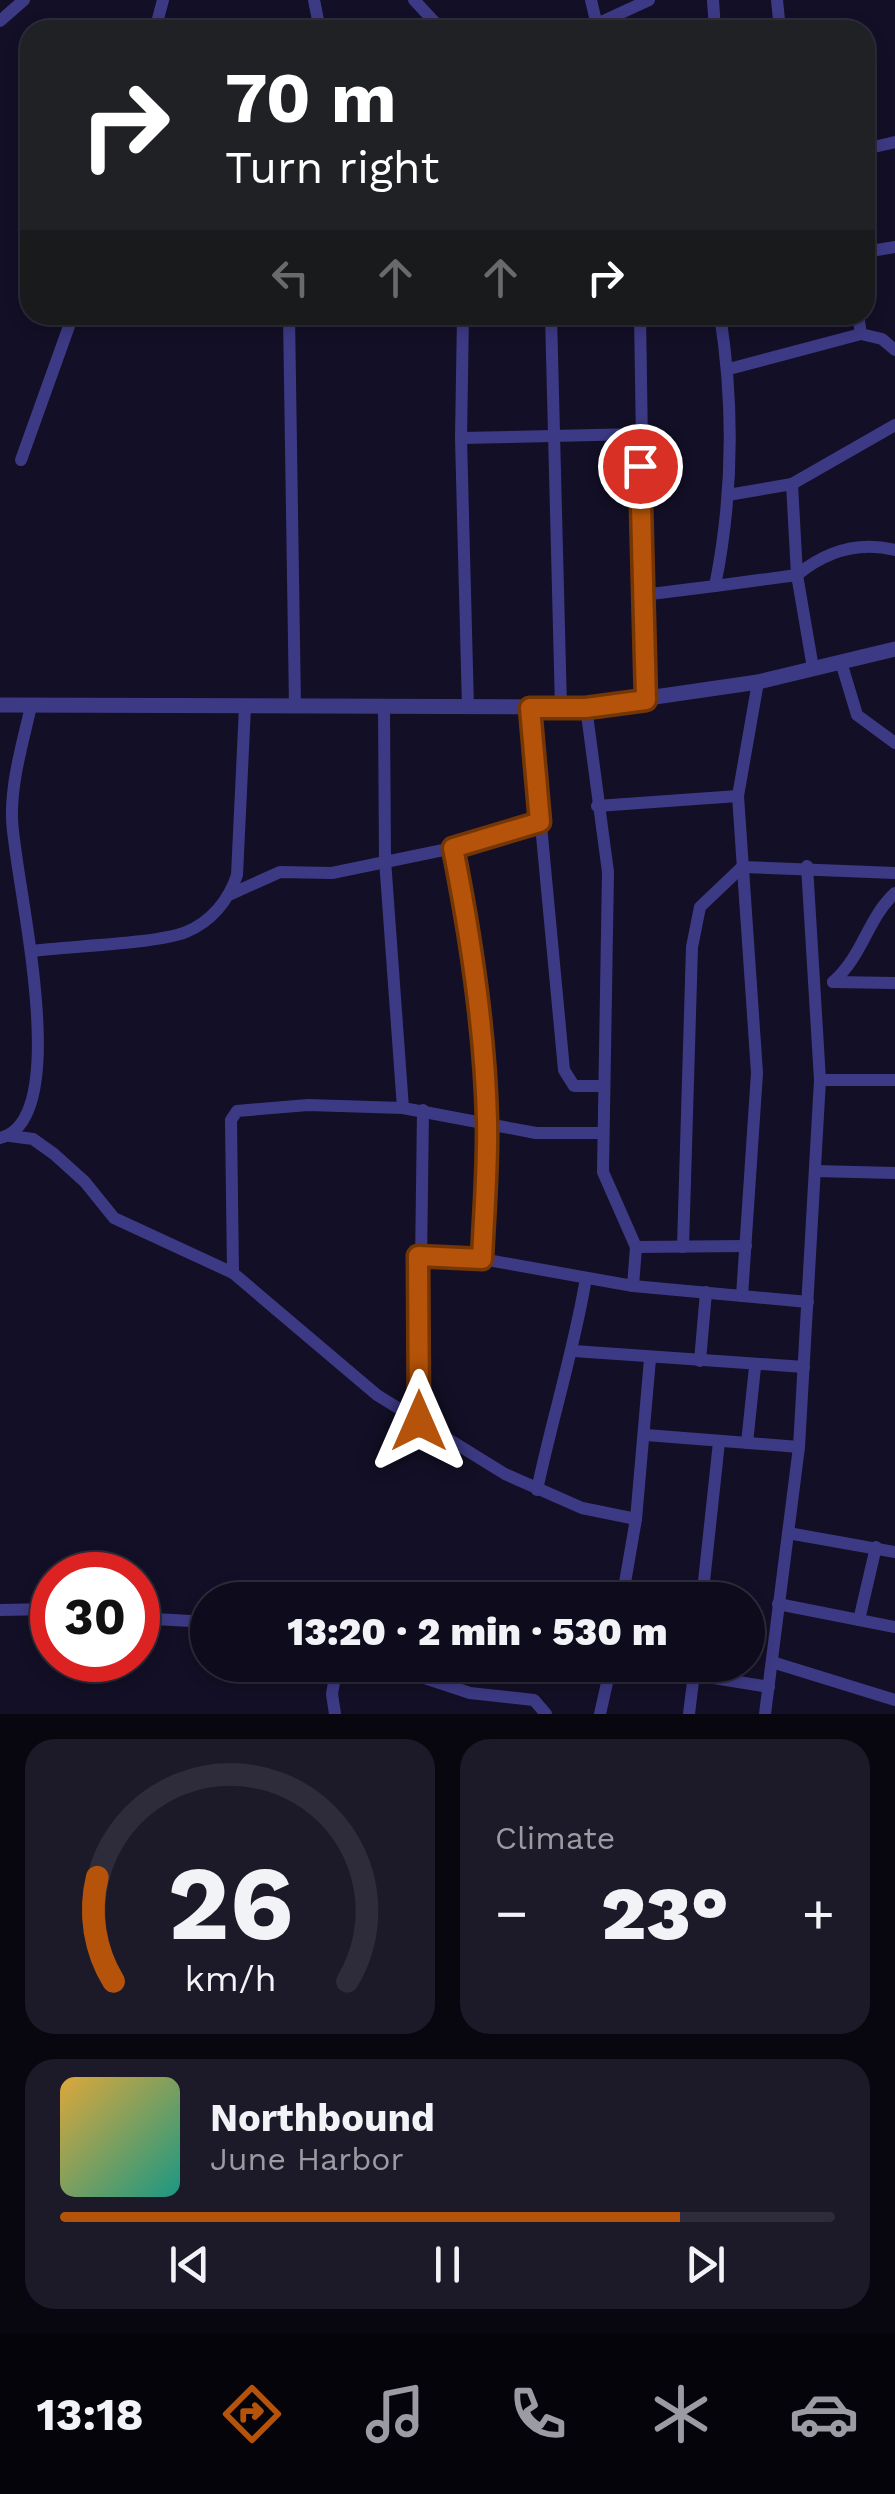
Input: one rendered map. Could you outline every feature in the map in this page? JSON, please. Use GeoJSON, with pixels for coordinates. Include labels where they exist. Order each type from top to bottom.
{"type":"FeatureCollection","features":[{"type":"Feature","properties":{"kind":"street"},"geometry":{"type":"LineString","coordinates":[[0,21],[24,0]]}},
{"type":"Feature","properties":{"kind":"street"},"geometry":{"type":"LineString","coordinates":[[414,0],[433,20]]}},
{"type":"Feature","properties":{"kind":"street"},"geometry":{"type":"LineString","coordinates":[[611,20],[649,0]]}},
{"type":"Feature","properties":{"kind":"street"},"geometry":{"type":"LineString","coordinates":[[21,460],[70,325]]}},
{"type":"Feature","properties":{"kind":"street"},"geometry":{"type":"LineString","coordinates":[[289,325],[295,707]]}},
{"type":"Feature","properties":{"kind":"street"},"geometry":{"type":"LineString","coordinates":[[463,325],[461,438],[468,708]]}},
{"type":"Feature","properties":{"kind":"street"},"geometry":{"type":"LineString","coordinates":[[552,325],[560,708]]}},
{"type":"Feature","properties":{"kind":"street"},"geometry":{"type":"LineString","coordinates":[[640,325],[646,700]]}},
{"type":"Feature","properties":{"kind":"street"},"geometry":{"type":"LineString","coordinates":[[715,586],[728,495],[729,369],[722,325]]}},
{"type":"Feature","properties":{"kind":"street"},"geometry":{"type":"LineString","coordinates":[[860,325],[862,334]]}},
{"type":"Feature","properties":{"kind":"street"},"geometry":{"type":"LineString","coordinates":[[729,369],[862,334],[882,340],[895,350]]}},
{"type":"Feature","properties":{"kind":"street"},"geometry":{"type":"LineString","coordinates":[[728,495],[792,484],[895,426]]}},
{"type":"Feature","properties":{"kind":"street"},"geometry":{"type":"LineString","coordinates":[[461,438],[557,439],[639,434]]}},
{"type":"Feature","properties":{"kind":"street"},"geometry":{"type":"LineString","coordinates":[[792,484],[797,576],[812,668]]}},
{"type":"Feature","properties":{"kind":"street"},"geometry":{"type":"LineString","coordinates":[[643,594],[797,576],[819,557],[853,548],[895,550]]}},
{"type":"Feature","properties":{"kind":"street"},"geometry":{"type":"LineString","coordinates":[[0,705],[586,708],[758,682],[895,649]]}},
{"type":"Feature","properties":{"kind":"street"},"geometry":{"type":"LineString","coordinates":[[841,662],[857,715],[895,743]]}},
{"type":"Feature","properties":{"kind":"street"},"geometry":{"type":"LineString","coordinates":[[742,1296],[757,1073],[738,796],[758,682]]}},
{"type":"Feature","properties":{"kind":"street"},"geometry":{"type":"LineString","coordinates":[[31,706],[12,818],[31,951],[38,1049],[25,1118],[34,1139],[72,1168],[114,1218],[233,1273],[377,1395],[537,1490],[582,1508],[636,1520]]}},
{"type":"Feature","properties":{"kind":"street"},"geometry":{"type":"LineString","coordinates":[[31,951],[185,932],[210,918],[231,894],[237,876],[245,707]]}},
{"type":"Feature","properties":{"kind":"street"},"geometry":{"type":"LineString","coordinates":[[384,708],[384,860],[404,1108]]}},
{"type":"Feature","properties":{"kind":"street"},"geometry":{"type":"LineString","coordinates":[[530,708],[564,1070],[574,1086],[604,1086]]}},
{"type":"Feature","properties":{"kind":"street"},"geometry":{"type":"LineString","coordinates":[[586,708],[608,872],[601,1133],[606,1185],[636,1247],[633,1286]]}},
{"type":"Feature","properties":{"kind":"street"},"geometry":{"type":"LineString","coordinates":[[597,806],[738,796]]}},
{"type":"Feature","properties":{"kind":"street"},"geometry":{"type":"LineString","coordinates":[[231,894],[280,872],[332,873],[453,848],[540,822]]}},
{"type":"Feature","properties":{"kind":"street"},"geometry":{"type":"LineString","coordinates":[[453,848],[470,935],[487,1123],[482,1259]]}},
{"type":"Feature","properties":{"kind":"street"},"geometry":{"type":"LineString","coordinates":[[765,1714],[798,1447],[820,1080],[806,866]]}},
{"type":"Feature","properties":{"kind":"street"},"geometry":{"type":"LineString","coordinates":[[683,1246],[692,947],[700,907],[742,867],[806,866],[895,872]]}},
{"type":"Feature","properties":{"kind":"street"},"geometry":{"type":"LineString","coordinates":[[834,982],[859,956],[876,916],[895,893]]}},
{"type":"Feature","properties":{"kind":"street"},"geometry":{"type":"LineString","coordinates":[[816,982],[895,983]]}},
{"type":"Feature","properties":{"kind":"street"},"geometry":{"type":"LineString","coordinates":[[820,1080],[895,1080]]}},
{"type":"Feature","properties":{"kind":"street"},"geometry":{"type":"LineString","coordinates":[[233,1273],[234,1113],[308,1105],[404,1108],[536,1133],[601,1133]]}},
{"type":"Feature","properties":{"kind":"street"},"geometry":{"type":"LineString","coordinates":[[419,1421],[418,1256],[423,1110]]}},
{"type":"Feature","properties":{"kind":"street"},"geometry":{"type":"LineString","coordinates":[[5,1137],[25,1118]]}},
{"type":"Feature","properties":{"kind":"street"},"geometry":{"type":"LineString","coordinates":[[5,1137],[34,1139]]}},
{"type":"Feature","properties":{"kind":"street"},"geometry":{"type":"LineString","coordinates":[[815,1171],[895,1173]]}},
{"type":"Feature","properties":{"kind":"street"},"geometry":{"type":"LineString","coordinates":[[636,1247],[746,1246]]}},
{"type":"Feature","properties":{"kind":"street"},"geometry":{"type":"LineString","coordinates":[[418,1256],[482,1259],[633,1286],[808,1302]]}},
{"type":"Feature","properties":{"kind":"street"},"geometry":{"type":"LineString","coordinates":[[537,1490],[554,1410],[574,1351],[586,1278]]}},
{"type":"Feature","properties":{"kind":"street"},"geometry":{"type":"LineString","coordinates":[[700,1361],[706,1292]]}},
{"type":"Feature","properties":{"kind":"street"},"geometry":{"type":"LineString","coordinates":[[574,1351],[804,1368]]}},
{"type":"Feature","properties":{"kind":"street"},"geometry":{"type":"LineString","coordinates":[[625,1582],[646,1435],[650,1359]]}},
{"type":"Feature","properties":{"kind":"street"},"geometry":{"type":"LineString","coordinates":[[747,1444],[755,1366]]}},
{"type":"Feature","properties":{"kind":"street"},"geometry":{"type":"LineString","coordinates":[[646,1435],[798,1447]]}},
{"type":"Feature","properties":{"kind":"street"},"geometry":{"type":"LineString","coordinates":[[704,1582],[719,1442]]}},
{"type":"Feature","properties":{"kind":"street"},"geometry":{"type":"LineString","coordinates":[[788,1533],[895,1552]]}},
{"type":"Feature","properties":{"kind":"street"},"geometry":{"type":"LineString","coordinates":[[859,1620],[876,1547]]}},
{"type":"Feature","properties":{"kind":"street"},"geometry":{"type":"LineString","coordinates":[[778,1604],[895,1627]]}},
{"type":"Feature","properties":{"kind":"street"},"geometry":{"type":"LineString","coordinates":[[0,1610],[30,1609]]}},
{"type":"Feature","properties":{"kind":"street"},"geometry":{"type":"LineString","coordinates":[[160,1619],[190,1621]]}},
{"type":"Feature","properties":{"kind":"street"},"geometry":{"type":"LineString","coordinates":[[772,1662],[895,1700]]}},
{"type":"Feature","properties":{"kind":"street"},"geometry":{"type":"LineString","coordinates":[[334,1682],[334,1714]]}},
{"type":"Feature","properties":{"kind":"street"},"geometry":{"type":"LineString","coordinates":[[437,1682],[470,1693],[534,1700],[546,1714]]}},
{"type":"Feature","properties":{"kind":"street"},"geometry":{"type":"LineString","coordinates":[[600,1714],[607,1682]]}},
{"type":"Feature","properties":{"kind":"street"},"geometry":{"type":"LineString","coordinates":[[688,1714],[693,1682]]}},
{"type":"Feature","properties":{"kind":"street"},"geometry":{"type":"LineString","coordinates":[[746,1682],[769,1687]]}},
{"type":"Feature","properties":{"kind":"route"},"geometry":{"type":"LineString","coordinates":[[419,1421],[418,1256],[482,1259],[487,1123],[482,1034],[470,935],[453,848],[540,822],[530,708],[586,708],[646,700],[640,466]]}}]}
